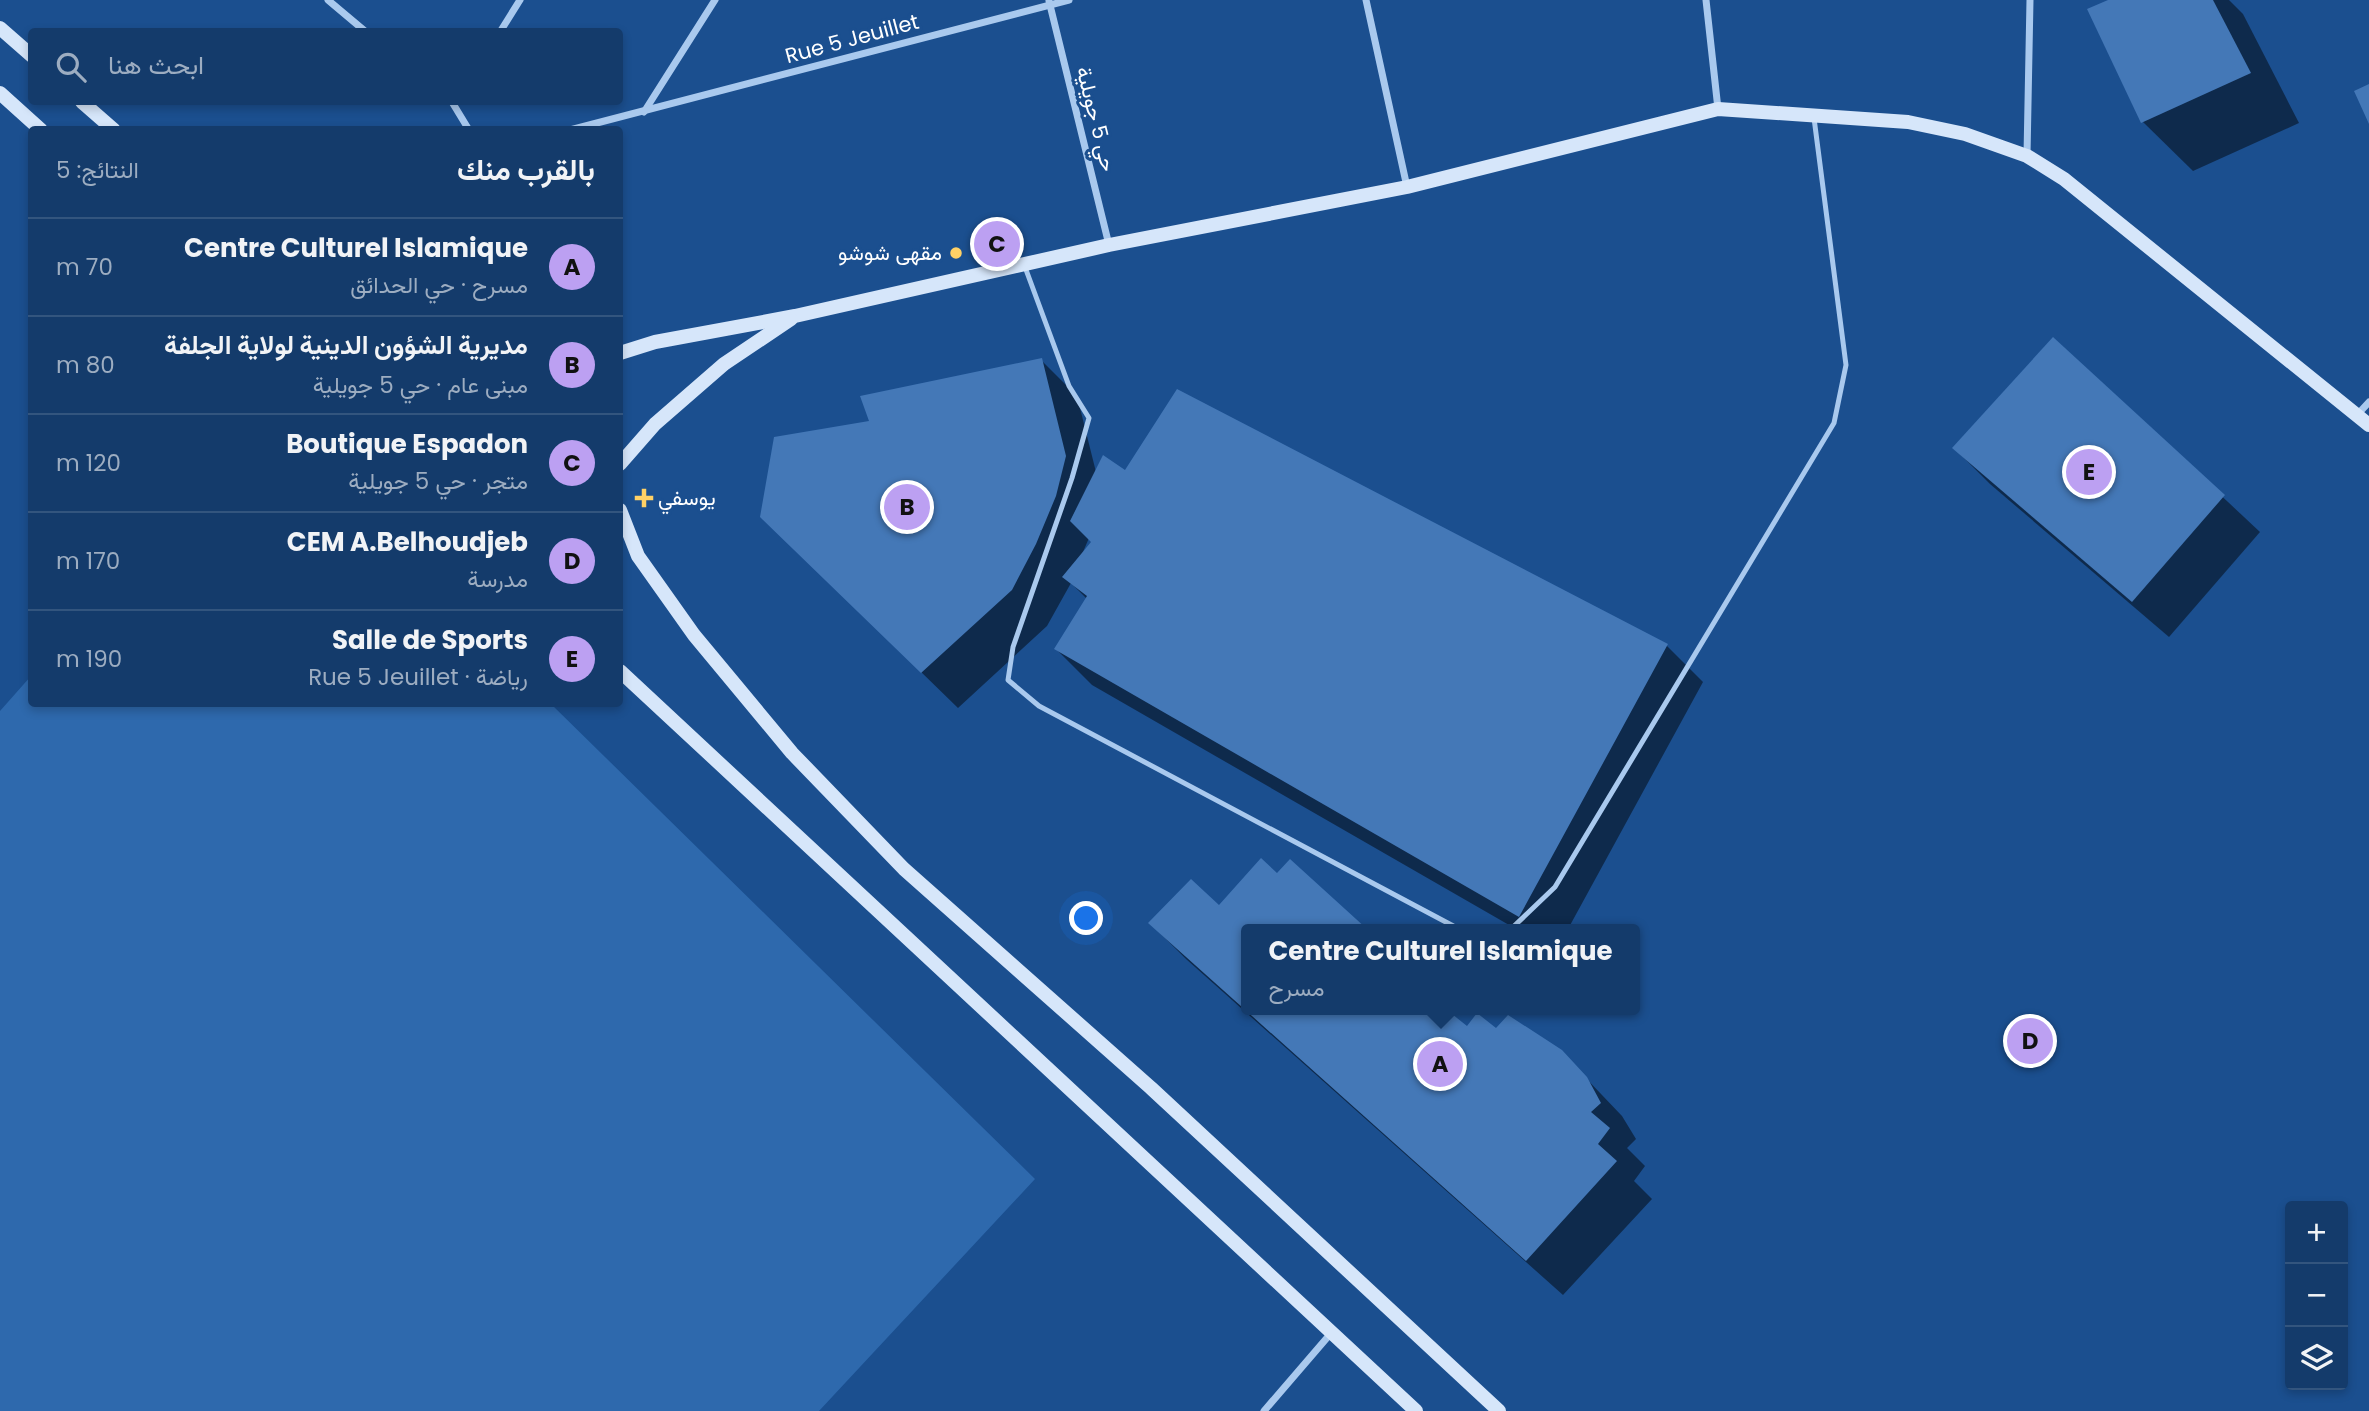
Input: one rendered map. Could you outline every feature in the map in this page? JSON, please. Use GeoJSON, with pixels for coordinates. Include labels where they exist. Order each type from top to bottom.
{"type":"FeatureCollection","features":[{"type":"Feature","properties":{"kind":"main road"},"geometry":{"type":"LineString","coordinates":[[0,28],[28,52]]}},
{"type":"Feature","properties":{"kind":"main road"},"geometry":{"type":"LineString","coordinates":[[0,93],[37,126]]}},
{"type":"Feature","properties":{"kind":"main road"},"geometry":{"type":"LineString","coordinates":[[85,105],[109,126]]}},
{"type":"Feature","properties":{"kind":"main road"},"geometry":{"type":"LineString","coordinates":[[623,352],[655,342],[795,316],[1109,245],[1407,187],[1718,109],[1909,122],[1965,134],[2027,156],[2064,179],[2369,425]]}},
{"type":"Feature","properties":{"kind":"main road"},"geometry":{"type":"LineString","coordinates":[[623,461],[655,424],[724,364],[795,316]]}},
{"type":"Feature","properties":{"kind":"main road"},"geometry":{"type":"LineString","coordinates":[[623,518],[638,556],[694,635],[792,753],[895,859],[1151,1088],[1499,1411]]}},
{"type":"Feature","properties":{"kind":"main road"},"geometry":{"type":"LineString","coordinates":[[623,674],[1416,1411]]}},
{"type":"Feature","properties":{"kind":"street"},"geometry":{"type":"LineString","coordinates":[[328,0],[361,28]]}},
{"type":"Feature","properties":{"kind":"street"},"geometry":{"type":"LineString","coordinates":[[502,28],[520,0]]}},
{"type":"Feature","properties":{"kind":"street"},"geometry":{"type":"LineString","coordinates":[[644,113],[715,0]]}},
{"type":"Feature","properties":{"kind":"street","name":"Rue 5 Jeuillet"},"geometry":{"type":"LineString","coordinates":[[587,126],[644,113],[1049,2],[1069,0]]}},
{"type":"Feature","properties":{"kind":"street"},"geometry":{"type":"LineString","coordinates":[[1366,0],[1407,187]]}},
{"type":"Feature","properties":{"kind":"street"},"geometry":{"type":"LineString","coordinates":[[1706,0],[1718,109]]}},
{"type":"Feature","properties":{"kind":"street"},"geometry":{"type":"LineString","coordinates":[[2027,156],[2030,0]]}},
{"type":"Feature","properties":{"kind":"street","name":"حي 5 جويلية"},"geometry":{"type":"LineString","coordinates":[[1049,2],[1109,245]]}},
{"type":"Feature","properties":{"kind":"street"},"geometry":{"type":"LineString","coordinates":[[455,105],[467,126]]}},
{"type":"Feature","properties":{"kind":"street"},"geometry":{"type":"LineString","coordinates":[[2357,415],[2369,402]]}},
{"type":"Feature","properties":{"kind":"street"},"geometry":{"type":"LineString","coordinates":[[1264,1411],[1332,1331]]}},
{"type":"Feature","properties":{"kind":"lane"},"geometry":{"type":"LineString","coordinates":[[1516,924],[1555,887],[1833,423],[1846,365],[1813,116]]}},
{"type":"Feature","properties":{"kind":"lane"},"geometry":{"type":"LineString","coordinates":[[1024,264],[1069,386],[1089,418],[1072,478],[1013,647],[1008,680],[1039,706],[1450,924]]}},
{"type":"Feature","properties":{"kind":"shaded area"},"geometry":{"type":"Polygon","coordinates":[[[28,679],[28,707],[554,707],[1035,1179],[819,1411],[0,1411],[0,711],[28,679]]]}},
{"type":"Feature","properties":{"kind":"building"},"geometry":{"type":"Polygon","coordinates":[[[2108,0],[2213,0],[2251,73],[2141,123],[2087,9],[2108,0]]]}},
{"type":"Feature","properties":{"kind":"building"},"geometry":{"type":"Polygon","coordinates":[[[2369,84],[2369,124],[2354,91],[2369,84]]]}},
{"type":"Feature","properties":{"kind":"building"},"geometry":{"type":"Polygon","coordinates":[[[2053,337],[2225,495],[2132,602],[1952,448],[2053,337]]]}},
{"type":"Feature","properties":{"kind":"building"},"geometry":{"type":"Polygon","coordinates":[[[1042,358],[1066,456],[1056,496],[1036,544],[1012,590],[921,673],[760,517],[774,437],[869,421],[860,396],[1042,358]]]}},
{"type":"Feature","properties":{"kind":"building"},"geometry":{"type":"Polygon","coordinates":[[[1177,389],[1668,644],[1519,917],[1054,649],[1087,596],[1062,577],[1091,542],[1070,521],[1103,455],[1125,470],[1177,389]]]}},
{"type":"Feature","properties":{"kind":"building"},"geometry":{"type":"Polygon","coordinates":[[[1261,858],[1277,873],[1290,859],[1362,924],[1241,924],[1241,1006],[1148,923],[1191,879],[1219,905],[1261,858]]]}},
{"type":"Feature","properties":{"kind":"building"},"geometry":{"type":"Polygon","coordinates":[[[1251,1015],[1453,1015],[1467,1026],[1475,1015],[1480,1015],[1496,1028],[1508,1015],[1562,1050],[1587,1077],[1601,1103],[1591,1112],[1610,1128],[1598,1144],[1617,1161],[1526,1261],[1251,1015]]]}},
{"type":"Feature","properties":{"kind":"place","name":"Boutique Espadon"},"geometry":{"type":"Point","coordinates":[997,244]}},
{"type":"Feature","properties":{"kind":"place","name":"مقهى شوشو"},"geometry":{"type":"Point","coordinates":[956,253]}},
{"type":"Feature","properties":{"kind":"place","name":"Salle de Sports"},"geometry":{"type":"Point","coordinates":[2089,472]}},
{"type":"Feature","properties":{"kind":"place","name":"يوسفي"},"geometry":{"type":"Point","coordinates":[644,498]}},
{"type":"Feature","properties":{"kind":"place","name":"مديرية الشؤون الدينية لولاية الجلفة"},"geometry":{"type":"Point","coordinates":[907,507]}},
{"type":"Feature","properties":{"kind":"place","name":"CEM A.Belhoudjeb"},"geometry":{"type":"Point","coordinates":[2030,1041]}},
{"type":"Feature","properties":{"kind":"place","name":"Centre Culturel Islamique"},"geometry":{"type":"Point","coordinates":[1440,1064]}}]}
